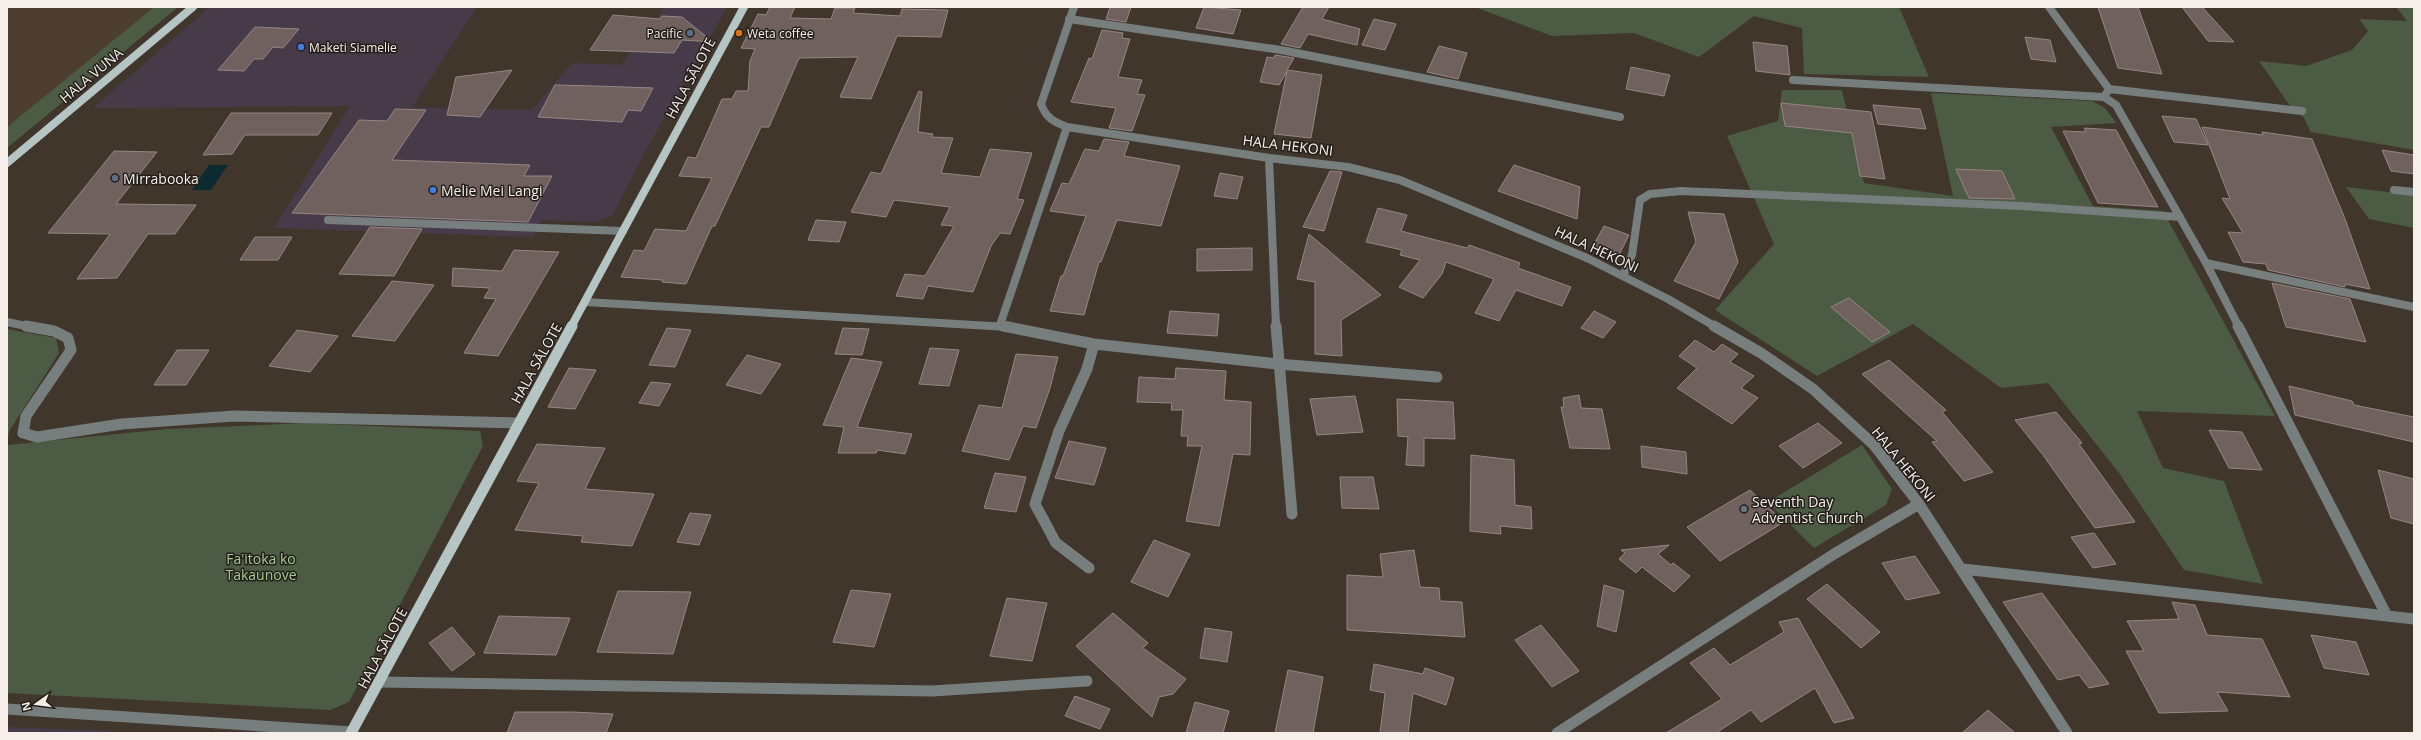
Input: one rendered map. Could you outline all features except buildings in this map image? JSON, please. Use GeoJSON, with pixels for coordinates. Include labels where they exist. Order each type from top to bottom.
{"type":"FeatureCollection","features":[{"type":"Feature","properties":{"kind":"main road","name":"HALA VUNA"},"geometry":{"type":"LineString","coordinates":[[7,163],[193,7]]}},
{"type":"Feature","properties":{"kind":"main road","name":"HALA SĀLOTE"},"geometry":{"type":"LineString","coordinates":[[351,733],[380,682],[518,423],[586,302],[744,7]]}},
{"type":"Feature","properties":{"kind":"street","name":"HALA HEKONI"},"geometry":{"type":"LineString","coordinates":[[1074,7],[1041,104],[1044,115],[1054,122],[1067,127],[1269,158],[1348,167],[1400,180],[1461,204],[1623,276],[1668,299],[1761,353],[1813,389],[1874,445],[1919,504],[1963,569],[2067,733]]}},
{"type":"Feature","properties":{"kind":"street"},"geometry":{"type":"LineString","coordinates":[[2049,7],[2116,104],[2206,263],[2386,614]]}},
{"type":"Feature","properties":{"kind":"street"},"geometry":{"type":"LineString","coordinates":[[1070,19],[1254,45],[1536,103],[1620,117]]}},
{"type":"Feature","properties":{"kind":"street"},"geometry":{"type":"LineString","coordinates":[[1793,80],[2107,93],[2302,110]]}},
{"type":"Feature","properties":{"kind":"street"},"geometry":{"type":"LineString","coordinates":[[1000,325],[1067,127]]}},
{"type":"Feature","properties":{"kind":"street"},"geometry":{"type":"LineString","coordinates":[[1269,158],[1278,364],[1292,514]]}},
{"type":"Feature","properties":{"kind":"street"},"geometry":{"type":"LineString","coordinates":[[2394,190],[2414,192]]}},
{"type":"Feature","properties":{"kind":"street"},"geometry":{"type":"LineString","coordinates":[[1623,276],[1632,255],[1640,200],[1650,194],[1681,191],[2022,206],[2180,217]]}},
{"type":"Feature","properties":{"kind":"street"},"geometry":{"type":"LineString","coordinates":[[328,220],[623,231]]}},
{"type":"Feature","properties":{"kind":"street"},"geometry":{"type":"LineString","coordinates":[[2206,263],[2414,307]]}},
{"type":"Feature","properties":{"kind":"street"},"geometry":{"type":"LineString","coordinates":[[586,302],[1000,325],[1094,344],[1278,364],[1437,377]]}},
{"type":"Feature","properties":{"kind":"street"},"geometry":{"type":"LineString","coordinates":[[7,322],[54,331],[68,338],[71,350],[26,416],[23,433],[37,437],[122,424],[234,416],[518,423]]}},
{"type":"Feature","properties":{"kind":"street"},"geometry":{"type":"LineString","coordinates":[[1089,568],[1056,543],[1035,504],[1059,431],[1087,369],[1094,344]]}},
{"type":"Feature","properties":{"kind":"street"},"geometry":{"type":"LineString","coordinates":[[1558,733],[1834,554],[1919,504]]}},
{"type":"Feature","properties":{"kind":"street"},"geometry":{"type":"LineString","coordinates":[[1963,569],[2386,614],[2414,619]]}},
{"type":"Feature","properties":{"kind":"street"},"geometry":{"type":"LineString","coordinates":[[380,682],[932,691],[1087,681]]}},
{"type":"Feature","properties":{"kind":"street"},"geometry":{"type":"LineString","coordinates":[[7,709],[351,733]]}},
{"type":"Feature","properties":{"kind":"shaded area"},"geometry":{"type":"Polygon","coordinates":[[[7,7],[154,7],[7,127],[7,7]]]}},
{"type":"Feature","properties":{"kind":"shaded area"},"geometry":{"type":"Polygon","coordinates":[[[210,7],[477,7],[412,107],[532,110],[572,63],[621,65],[665,7],[727,7],[645,152],[613,215],[596,222],[542,220],[533,237],[274,228],[350,106],[93,108],[210,7]]]}},
{"type":"Feature","properties":{"kind":"shaded area"},"geometry":{"type":"Polygon","coordinates":[[[7,727],[152,733],[7,733],[7,727]]]}},
{"type":"Feature","properties":{"kind":"green space"},"geometry":{"type":"Polygon","coordinates":[[[154,7],[178,7],[7,148],[7,127],[154,7]]]}},
{"type":"Feature","properties":{"kind":"green space"},"geometry":{"type":"Polygon","coordinates":[[[1475,7],[1899,7],[1929,77],[1804,74],[1802,28],[1754,16],[1699,57],[1634,33],[1552,36],[1475,7]]]}},
{"type":"Feature","properties":{"kind":"green space"},"geometry":{"type":"Polygon","coordinates":[[[2396,7],[2414,7],[2414,150],[2311,132],[2304,118],[2288,103],[2259,61],[2306,66],[2352,50],[2368,31],[2359,19],[2407,21],[2396,7]]]}},
{"type":"Feature","properties":{"kind":"green space"},"geometry":{"type":"Polygon","coordinates":[[[1782,90],[1842,90],[1864,183],[1953,196],[1931,93],[2092,101],[2105,108],[2116,123],[2051,127],[2093,206],[2163,211],[2275,416],[2137,411],[2163,468],[2224,481],[2263,584],[2184,570],[2119,473],[2048,383],[2001,388],[1913,324],[1817,376],[1715,310],[1774,244],[1727,136],[1778,121],[1782,90]]]}},
{"type":"Feature","properties":{"kind":"green space"},"geometry":{"type":"Polygon","coordinates":[[[2346,187],[2414,195],[2414,228],[2369,219],[2346,187]]]}},
{"type":"Feature","properties":{"kind":"green space"},"geometry":{"type":"Polygon","coordinates":[[[7,329],[56,338],[59,353],[10,430],[7,440],[7,329]]]}},
{"type":"Feature","properties":{"kind":"green space","name":"Fa'itoka ko Takaunove"},"geometry":{"type":"Polygon","coordinates":[[[306,423],[480,431],[483,446],[349,702],[330,710],[7,693],[7,445],[167,429],[306,423]]]}},
{"type":"Feature","properties":{"kind":"green space"},"geometry":{"type":"Polygon","coordinates":[[[1862,445],[1892,489],[1886,505],[1814,548],[1768,502],[1862,445]]]}},
{"type":"Feature","properties":{"kind":"water"},"geometry":{"type":"Polygon","coordinates":[[[209,165],[228,165],[211,190],[192,190],[209,165]]]}},
{"type":"Feature","properties":{"kind":"place","name":"Pacific"},"geometry":{"type":"Point","coordinates":[690,33]}},
{"type":"Feature","properties":{"kind":"place","name":"Weta coffee"},"geometry":{"type":"Point","coordinates":[739,33]}},
{"type":"Feature","properties":{"kind":"place","name":"Maketi Siamelie"},"geometry":{"type":"Point","coordinates":[301,47]}},
{"type":"Feature","properties":{"kind":"place","name":"Mirrabooka"},"geometry":{"type":"Point","coordinates":[115,178]}},
{"type":"Feature","properties":{"kind":"place","name":"Melie Mei Langi"},"geometry":{"type":"Point","coordinates":[433,190]}},
{"type":"Feature","properties":{"kind":"place","name":"Seventh Day Adventist Church"},"geometry":{"type":"Point","coordinates":[1744,509]}}]}
